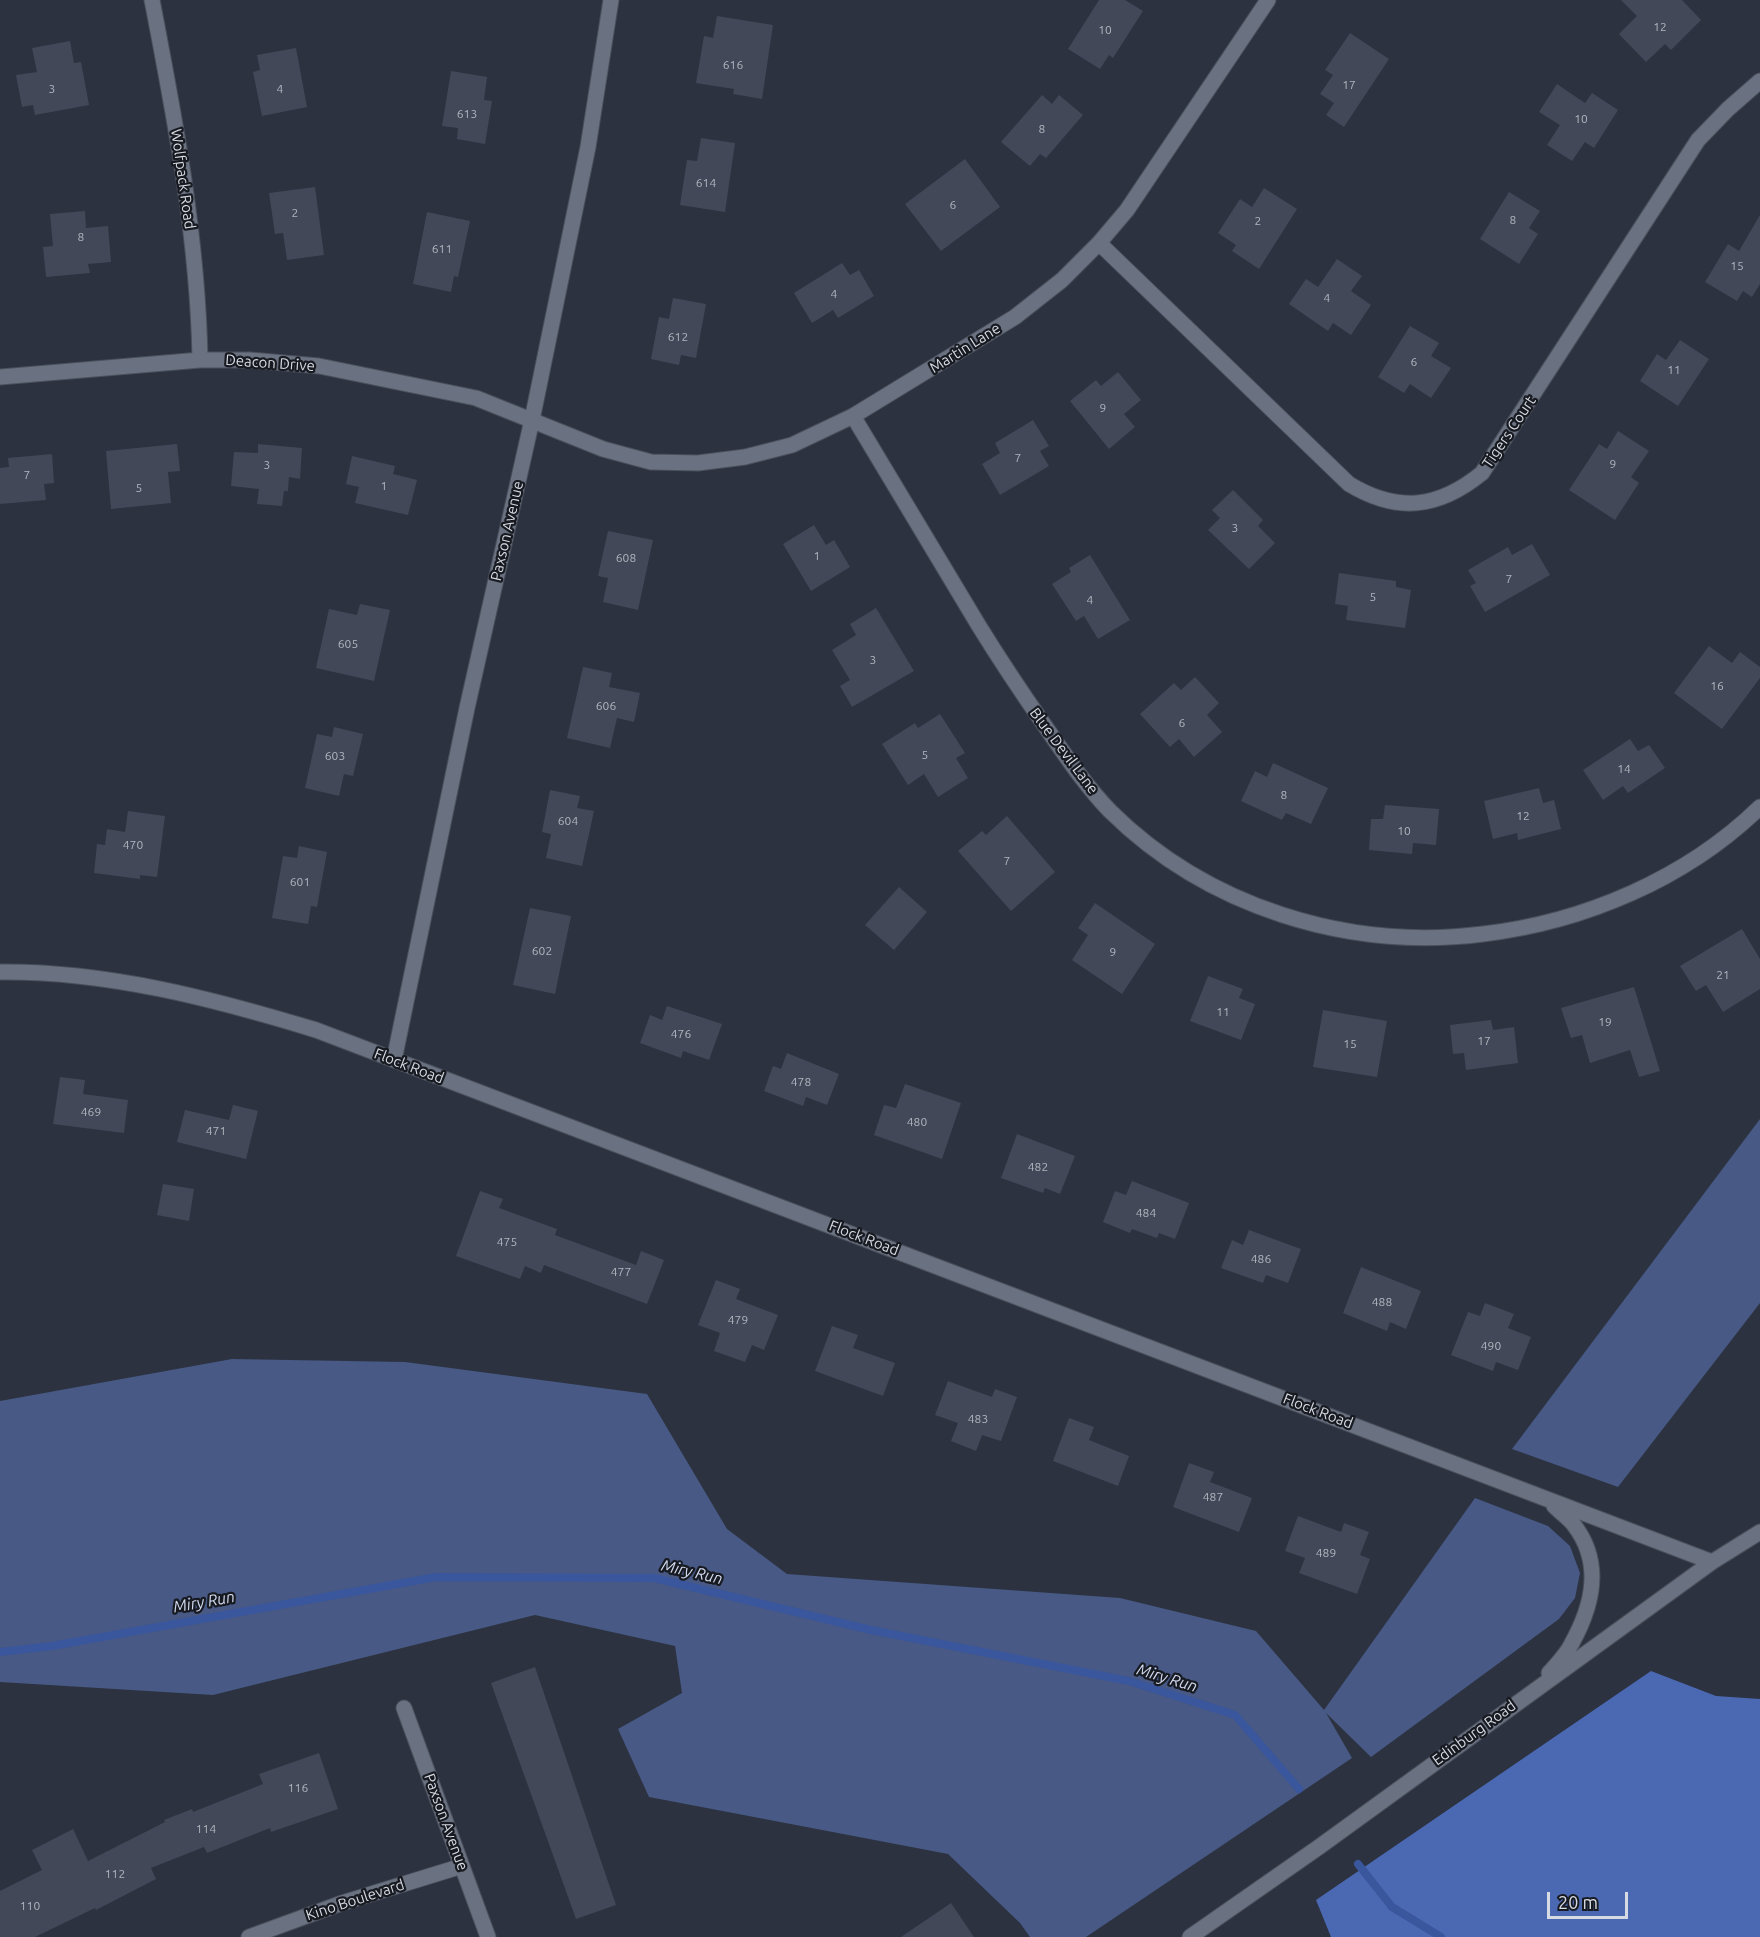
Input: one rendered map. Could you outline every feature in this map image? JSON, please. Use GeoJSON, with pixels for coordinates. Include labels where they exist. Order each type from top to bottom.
{"type":"FeatureCollection","features":[{"type":"Feature","properties":{"kind":"street","name":"Wolfpack Road"},"geometry":{"type":"LineString","coordinates":[[152,0],[173,106],[189,215],[200,360]]}},
{"type":"Feature","properties":{"kind":"street","name":"Paxson Avenue"},"geometry":{"type":"LineString","coordinates":[[394,1060],[467,708],[532,420],[588,147],[611,0]]}},
{"type":"Feature","properties":{"kind":"street","name":"Martin Lane"},"geometry":{"type":"LineString","coordinates":[[532,420],[603,449],[651,462],[698,463],[745,457],[792,445],[852,416],[1014,317],[1062,280],[1099,243],[1145,185],[1268,0]]}},
{"type":"Feature","properties":{"kind":"street","name":"Tigers Court"},"geometry":{"type":"LineString","coordinates":[[1099,243],[1349,484],[1368,496],[1393,503],[1419,504],[1443,498],[1464,487],[1487,465],[1698,140],[1760,81]]}},
{"type":"Feature","properties":{"kind":"street","name":"Deacon Drive"},"geometry":{"type":"LineString","coordinates":[[0,377],[200,360],[250,360],[319,366],[476,398],[532,420]]}},
{"type":"Feature","properties":{"kind":"street","name":"Blue Devil Lane"},"geometry":{"type":"LineString","coordinates":[[852,416],[1007,672],[1076,771],[1110,810],[1149,845],[1192,875],[1238,899],[1287,917],[1338,930],[1391,936],[1461,937],[1512,931],[1562,919],[1611,903],[1665,877],[1708,850],[1760,807]]}},
{"type":"Feature","properties":{"kind":"street","name":"Flock Road"},"geometry":{"type":"LineString","coordinates":[[0,972],[80,977],[154,988],[227,1003],[316,1030],[1712,1562]]}},
{"type":"Feature","properties":{"kind":"street"},"geometry":{"type":"LineString","coordinates":[[1538,1687],[1572,1645],[1591,1601],[1593,1572],[1586,1546],[1574,1524],[1547,1500]]}},
{"type":"Feature","properties":{"kind":"street","name":"Edinburg Road"},"geometry":{"type":"LineString","coordinates":[[1190,1937],[1319,1847],[1712,1562],[1760,1532]]}},
{"type":"Feature","properties":{"kind":"street","name":"Paxson Avenue"},"geometry":{"type":"LineString","coordinates":[[404,1708],[488,1937]]}},
{"type":"Feature","properties":{"kind":"street","name":"Kino Boulevard"},"geometry":{"type":"LineString","coordinates":[[249,1937],[342,1903],[462,1866]]}},
{"type":"Feature","properties":{"kind":"shaded area"},"geometry":{"type":"Polygon","coordinates":[[[1760,1119],[1760,1303],[1618,1487],[1512,1449],[1760,1119]]]}},
{"type":"Feature","properties":{"kind":"shaded area"},"geometry":{"type":"Polygon","coordinates":[[[232,1359],[405,1362],[647,1394],[727,1529],[787,1574],[1120,1598],[1256,1631],[1324,1710],[1475,1498],[1548,1526],[1570,1546],[1580,1573],[1575,1598],[1559,1619],[1371,1757],[1326,1713],[1352,1758],[1086,1937],[1030,1937],[1020,1923],[948,1854],[649,1797],[618,1729],[682,1693],[675,1646],[535,1615],[213,1695],[0,1682],[0,1401],[232,1359]]]}},
{"type":"Feature","properties":{"kind":"shaded area"},"geometry":{"type":"Polygon","coordinates":[[[1651,1671],[1716,1696],[1760,1699],[1760,1937],[1331,1937],[1316,1900],[1651,1671]]]}},
{"type":"Feature","properties":{"kind":"building"},"geometry":{"type":"Polygon","coordinates":[[[1099,0],[1125,0],[1143,11],[1113,58],[1109,55],[1100,69],[1068,49],[1099,0]]]}},
{"type":"Feature","properties":{"kind":"building"},"geometry":{"type":"Polygon","coordinates":[[[1621,0],[1682,0],[1701,20],[1671,50],[1665,44],[1646,62],[1619,34],[1637,16],[1621,0]]]}},
{"type":"Feature","properties":{"kind":"building"},"geometry":{"type":"Polygon","coordinates":[[[717,16],[773,25],[762,99],[733,94],[734,89],[696,83],[704,36],[713,38],[717,16]]]}},
{"type":"Feature","properties":{"kind":"building"},"geometry":{"type":"Polygon","coordinates":[[[1350,33],[1389,59],[1344,127],[1326,115],[1334,103],[1320,94],[1333,75],[1325,70],[1350,33]]]}},
{"type":"Feature","properties":{"kind":"building"},"geometry":{"type":"Polygon","coordinates":[[[70,41],[74,63],[81,62],[89,105],[35,115],[33,105],[22,107],[16,75],[37,72],[32,48],[70,41]]]}},
{"type":"Feature","properties":{"kind":"building"},"geometry":{"type":"Polygon","coordinates":[[[296,48],[307,107],[262,116],[253,72],[260,70],[257,55],[296,48]]]}},
{"type":"Feature","properties":{"kind":"building"},"geometry":{"type":"Polygon","coordinates":[[[451,71],[487,77],[484,100],[492,101],[485,144],[457,139],[458,128],[442,126],[451,71]]]}},
{"type":"Feature","properties":{"kind":"building"},"geometry":{"type":"Polygon","coordinates":[[[1557,84],[1585,103],[1592,93],[1618,110],[1594,148],[1585,142],[1572,161],[1547,145],[1560,125],[1539,112],[1557,84]]]}},
{"type":"Feature","properties":{"kind":"building"},"geometry":{"type":"Polygon","coordinates":[[[1042,95],[1052,104],[1059,95],[1083,115],[1046,158],[1040,154],[1030,166],[1001,142],[1042,95]]]}},
{"type":"Feature","properties":{"kind":"building"},"geometry":{"type":"Polygon","coordinates":[[[701,138],[735,143],[725,212],[680,205],[687,160],[697,161],[701,138]]]}},
{"type":"Feature","properties":{"kind":"building"},"geometry":{"type":"Polygon","coordinates":[[[965,159],[1000,207],[941,251],[905,204],[965,159]]]}},
{"type":"Feature","properties":{"kind":"building"},"geometry":{"type":"Polygon","coordinates":[[[315,187],[324,255],[287,260],[283,233],[275,234],[269,193],[315,187]]]}},
{"type":"Feature","properties":{"kind":"building"},"geometry":{"type":"Polygon","coordinates":[[[1264,188],[1297,209],[1259,269],[1232,251],[1236,245],[1218,233],[1240,199],[1252,207],[1264,188]]]}},
{"type":"Feature","properties":{"kind":"building"},"geometry":{"type":"Polygon","coordinates":[[[1509,192],[1540,211],[1529,228],[1538,234],[1519,264],[1480,239],[1509,192]]]}},
{"type":"Feature","properties":{"kind":"building"},"geometry":{"type":"Polygon","coordinates":[[[85,211],[86,228],[108,226],[111,262],[88,264],[90,273],[46,277],[43,247],[53,246],[50,214],[85,211]]]}},
{"type":"Feature","properties":{"kind":"building"},"geometry":{"type":"Polygon","coordinates":[[[427,212],[470,221],[458,277],[454,276],[451,292],[413,284],[427,212]]]}},
{"type":"Feature","properties":{"kind":"building"},"geometry":{"type":"Polygon","coordinates":[[[1760,215],[1760,284],[1752,297],[1743,291],[1737,301],[1705,282],[1728,244],[1739,251],[1760,215]]]}},
{"type":"Feature","properties":{"kind":"building"},"geometry":{"type":"Polygon","coordinates":[[[1337,259],[1362,276],[1351,291],[1371,305],[1351,335],[1333,323],[1328,331],[1289,304],[1306,279],[1318,287],[1337,259]]]}},
{"type":"Feature","properties":{"kind":"building"},"geometry":{"type":"Polygon","coordinates":[[[842,263],[850,275],[859,270],[874,296],[838,318],[833,310],[812,323],[794,293],[842,263]]]}},
{"type":"Feature","properties":{"kind":"building"},"geometry":{"type":"Polygon","coordinates":[[[673,298],[706,304],[696,358],[681,355],[679,365],[651,359],[659,317],[669,319],[673,298]]]}},
{"type":"Feature","properties":{"kind":"building"},"geometry":{"type":"Polygon","coordinates":[[[1410,326],[1439,343],[1431,356],[1451,368],[1431,398],[1410,384],[1404,393],[1378,377],[1410,326]]]}},
{"type":"Feature","properties":{"kind":"building"},"geometry":{"type":"Polygon","coordinates":[[[1680,340],[1709,359],[1678,406],[1640,381],[1657,354],[1666,360],[1680,340]]]}},
{"type":"Feature","properties":{"kind":"building"},"geometry":{"type":"Polygon","coordinates":[[[1118,372],[1141,400],[1124,414],[1135,427],[1109,449],[1070,401],[1096,380],[1101,386],[1118,372]]]}},
{"type":"Feature","properties":{"kind":"building"},"geometry":{"type":"Polygon","coordinates":[[[1033,420],[1049,446],[1040,451],[1049,466],[1000,495],[982,464],[1000,453],[995,443],[1033,420]]]}},
{"type":"Feature","properties":{"kind":"building"},"geometry":{"type":"Polygon","coordinates":[[[1618,431],[1649,451],[1631,477],[1639,483],[1615,520],[1569,490],[1599,444],[1607,449],[1618,431]]]}},
{"type":"Feature","properties":{"kind":"building"},"geometry":{"type":"Polygon","coordinates":[[[177,444],[180,471],[168,472],[171,503],[111,509],[106,451],[177,444]]]}},
{"type":"Feature","properties":{"kind":"building"},"geometry":{"type":"Polygon","coordinates":[[[258,444],[302,448],[300,479],[289,477],[288,491],[284,491],[282,506],[257,504],[259,489],[231,486],[234,452],[258,453],[258,444]]]}},
{"type":"Feature","properties":{"kind":"building"},"geometry":{"type":"Polygon","coordinates":[[[52,454],[54,483],[44,484],[46,500],[0,504],[0,468],[9,467],[8,458],[52,454]]]}},
{"type":"Feature","properties":{"kind":"building"},"geometry":{"type":"Polygon","coordinates":[[[352,456],[395,466],[393,474],[417,480],[408,515],[355,503],[359,487],[346,484],[352,456]]]}},
{"type":"Feature","properties":{"kind":"building"},"geometry":{"type":"Polygon","coordinates":[[[1233,490],[1263,520],[1258,526],[1275,543],[1249,569],[1208,530],[1220,518],[1212,510],[1233,490]]]}},
{"type":"Feature","properties":{"kind":"building"},"geometry":{"type":"Polygon","coordinates":[[[814,525],[826,545],[834,540],[850,567],[811,591],[783,544],[814,525]]]}},
{"type":"Feature","properties":{"kind":"building"},"geometry":{"type":"Polygon","coordinates":[[[608,531],[653,540],[638,610],[603,602],[608,578],[598,576],[608,531]]]}},
{"type":"Feature","properties":{"kind":"building"},"geometry":{"type":"Polygon","coordinates":[[[1532,544],[1550,575],[1485,612],[1470,586],[1476,583],[1468,570],[1508,547],[1512,555],[1532,544]]]}},
{"type":"Feature","properties":{"kind":"building"},"geometry":{"type":"Polygon","coordinates":[[[1090,555],[1130,620],[1098,639],[1084,616],[1076,621],[1052,584],[1071,572],[1069,568],[1090,555]]]}},
{"type":"Feature","properties":{"kind":"building"},"geometry":{"type":"Polygon","coordinates":[[[1339,573],[1396,581],[1396,587],[1411,590],[1405,628],[1346,620],[1348,606],[1335,604],[1339,573]]]}},
{"type":"Feature","properties":{"kind":"building"},"geometry":{"type":"Polygon","coordinates":[[[360,604],[390,610],[374,681],[316,668],[329,609],[357,615],[360,604]]]}},
{"type":"Feature","properties":{"kind":"building"},"geometry":{"type":"Polygon","coordinates":[[[876,608],[914,671],[852,707],[840,686],[850,680],[832,650],[856,635],[850,624],[876,608]]]}},
{"type":"Feature","properties":{"kind":"building"},"geometry":{"type":"Polygon","coordinates":[[[1709,646],[1732,663],[1740,652],[1760,667],[1760,678],[1722,729],[1674,693],[1709,646]]]}},
{"type":"Feature","properties":{"kind":"building"},"geometry":{"type":"Polygon","coordinates":[[[583,667],[612,673],[609,687],[640,693],[634,722],[617,718],[610,748],[567,738],[583,667]]]}},
{"type":"Feature","properties":{"kind":"building"},"geometry":{"type":"Polygon","coordinates":[[[1195,677],[1219,703],[1207,715],[1222,732],[1194,757],[1179,739],[1170,747],[1140,714],[1174,683],[1181,690],[1195,677]]]}},
{"type":"Feature","properties":{"kind":"building"},"geometry":{"type":"Polygon","coordinates":[[[940,714],[965,753],[956,758],[968,778],[938,797],[924,774],[908,785],[882,744],[915,723],[918,728],[940,714]]]}},
{"type":"Feature","properties":{"kind":"building"},"geometry":{"type":"Polygon","coordinates":[[[334,727],[363,734],[353,776],[344,774],[339,796],[305,788],[317,734],[332,737],[334,727]]]}},
{"type":"Feature","properties":{"kind":"building"},"geometry":{"type":"Polygon","coordinates":[[[1630,739],[1638,751],[1649,745],[1665,768],[1628,793],[1623,786],[1603,800],[1583,770],[1630,739]]]}},
{"type":"Feature","properties":{"kind":"building"},"geometry":{"type":"Polygon","coordinates":[[[1273,763],[1328,788],[1311,824],[1286,813],[1282,820],[1241,801],[1255,771],[1267,777],[1273,763]]]}},
{"type":"Feature","properties":{"kind":"building"},"geometry":{"type":"Polygon","coordinates":[[[1539,788],[1543,803],[1554,800],[1561,829],[1518,840],[1517,833],[1493,839],[1484,801],[1539,788]]]}},
{"type":"Feature","properties":{"kind":"building"},"geometry":{"type":"Polygon","coordinates":[[[550,790],[580,796],[577,808],[594,811],[582,866],[546,858],[551,834],[542,832],[550,790]]]}},
{"type":"Feature","properties":{"kind":"building"},"geometry":{"type":"Polygon","coordinates":[[[1385,805],[1439,809],[1436,845],[1413,843],[1412,854],[1369,850],[1371,819],[1383,819],[1385,805]]]}},
{"type":"Feature","properties":{"kind":"building"},"geometry":{"type":"Polygon","coordinates":[[[128,811],[165,816],[157,877],[140,875],[140,879],[94,873],[97,844],[105,845],[107,829],[125,832],[128,811]]]}},
{"type":"Feature","properties":{"kind":"building"},"geometry":{"type":"Polygon","coordinates":[[[1007,816],[1055,872],[1011,911],[958,851],[982,831],[986,835],[1007,816]]]}},
{"type":"Feature","properties":{"kind":"building"},"geometry":{"type":"Polygon","coordinates":[[[299,846],[327,852],[317,907],[311,906],[308,924],[272,918],[283,856],[297,858],[299,846]]]}},
{"type":"Feature","properties":{"kind":"building"},"geometry":{"type":"Polygon","coordinates":[[[899,887],[927,912],[894,950],[865,925],[899,887]]]}},
{"type":"Feature","properties":{"kind":"building"},"geometry":{"type":"Polygon","coordinates":[[[1095,903],[1155,944],[1122,994],[1072,960],[1088,935],[1078,928],[1095,903]]]}},
{"type":"Feature","properties":{"kind":"building"},"geometry":{"type":"Polygon","coordinates":[[[530,908],[571,916],[555,994],[513,985],[530,908]]]}},
{"type":"Feature","properties":{"kind":"building"},"geometry":{"type":"Polygon","coordinates":[[[1742,929],[1760,959],[1760,989],[1723,1012],[1706,985],[1696,991],[1680,966],[1742,929]]]}},
{"type":"Feature","properties":{"kind":"building"},"geometry":{"type":"Polygon","coordinates":[[[1208,976],[1243,989],[1239,998],[1255,1004],[1241,1040],[1190,1021],[1208,976]]]}},
{"type":"Feature","properties":{"kind":"building"},"geometry":{"type":"Polygon","coordinates":[[[1634,987],[1660,1071],[1639,1077],[1630,1050],[1590,1063],[1582,1035],[1571,1038],[1561,1008],[1634,987]]]}},
{"type":"Feature","properties":{"kind":"building"},"geometry":{"type":"Polygon","coordinates":[[[667,1006],[722,1024],[709,1060],[683,1051],[681,1058],[640,1043],[650,1015],[662,1020],[667,1006]]]}},
{"type":"Feature","properties":{"kind":"building"},"geometry":{"type":"Polygon","coordinates":[[[1323,1010],[1387,1021],[1377,1077],[1313,1067],[1323,1010]]]}},
{"type":"Feature","properties":{"kind":"building"},"geometry":{"type":"Polygon","coordinates":[[[1491,1020],[1493,1030],[1514,1027],[1518,1063],[1466,1070],[1464,1053],[1453,1054],[1450,1025],[1491,1020]]]}},
{"type":"Feature","properties":{"kind":"building"},"geometry":{"type":"Polygon","coordinates":[[[787,1053],[839,1074],[827,1105],[806,1097],[803,1106],[764,1091],[773,1066],[781,1069],[787,1053]]]}},
{"type":"Feature","properties":{"kind":"building"},"geometry":{"type":"Polygon","coordinates":[[[60,1077],[85,1080],[83,1094],[128,1100],[124,1133],[53,1124],[60,1077]]]}},
{"type":"Feature","properties":{"kind":"building"},"geometry":{"type":"Polygon","coordinates":[[[905,1084],[961,1103],[942,1159],[874,1135],[884,1105],[896,1108],[905,1084]]]}},
{"type":"Feature","properties":{"kind":"building"},"geometry":{"type":"Polygon","coordinates":[[[233,1105],[258,1111],[246,1159],[177,1142],[185,1110],[229,1120],[233,1105]]]}},
{"type":"Feature","properties":{"kind":"building"},"geometry":{"type":"Polygon","coordinates":[[[1017,1134],[1075,1156],[1060,1194],[1045,1188],[1043,1193],[1001,1178],[1017,1134]]]}},
{"type":"Feature","properties":{"kind":"building"},"geometry":{"type":"Polygon","coordinates":[[[1132,1181],[1189,1203],[1175,1239],[1159,1233],[1157,1238],[1132,1229],[1130,1233],[1103,1222],[1115,1191],[1126,1195],[1132,1181]]]}},
{"type":"Feature","properties":{"kind":"building"},"geometry":{"type":"Polygon","coordinates":[[[163,1184],[194,1189],[189,1221],[157,1215],[163,1184]]]}},
{"type":"Feature","properties":{"kind":"building"},"geometry":{"type":"Polygon","coordinates":[[[480,1191],[503,1199],[499,1208],[557,1229],[555,1235],[636,1265],[641,1251],[664,1260],[647,1304],[544,1265],[541,1273],[525,1266],[520,1279],[456,1256],[480,1191]]]}},
{"type":"Feature","properties":{"kind":"building"},"geometry":{"type":"Polygon","coordinates":[[[1249,1230],[1301,1249],[1288,1283],[1266,1275],[1263,1283],[1221,1268],[1232,1240],[1243,1245],[1249,1230]]]}},
{"type":"Feature","properties":{"kind":"building"},"geometry":{"type":"Polygon","coordinates":[[[1361,1267],[1421,1291],[1406,1329],[1390,1322],[1387,1331],[1343,1313],[1361,1267]]]}},
{"type":"Feature","properties":{"kind":"building"},"geometry":{"type":"Polygon","coordinates":[[[716,1280],[740,1289],[736,1299],[778,1315],[764,1350],[752,1345],[745,1362],[714,1351],[720,1333],[698,1325],[716,1280]]]}},
{"type":"Feature","properties":{"kind":"building"},"geometry":{"type":"Polygon","coordinates":[[[1485,1303],[1514,1314],[1508,1328],[1531,1337],[1518,1370],[1496,1362],[1493,1371],[1451,1355],[1468,1312],[1480,1316],[1485,1303]]]}},
{"type":"Feature","properties":{"kind":"building"},"geometry":{"type":"Polygon","coordinates":[[[832,1326],[858,1335],[853,1348],[895,1363],[883,1396],[815,1371],[832,1326]]]}},
{"type":"Feature","properties":{"kind":"building"},"geometry":{"type":"Polygon","coordinates":[[[948,1381],[992,1397],[995,1389],[1017,1397],[1001,1441],[982,1435],[976,1451],[951,1441],[958,1423],[935,1415],[948,1381]]]}},
{"type":"Feature","properties":{"kind":"building"},"geometry":{"type":"Polygon","coordinates":[[[1069,1418],[1094,1427],[1089,1440],[1129,1456],[1118,1486],[1053,1461],[1069,1418]]]}},
{"type":"Feature","properties":{"kind":"building"},"geometry":{"type":"Polygon","coordinates":[[[1189,1463],[1214,1472],[1210,1482],[1252,1498],[1239,1532],[1173,1507],[1189,1463]]]}},
{"type":"Feature","properties":{"kind":"building"},"geometry":{"type":"Polygon","coordinates":[[[1298,1516],[1341,1532],[1344,1523],[1369,1532],[1360,1555],[1370,1559],[1357,1594],[1299,1573],[1305,1558],[1285,1551],[1298,1516]]]}},
{"type":"Feature","properties":{"kind":"building"},"geometry":{"type":"Polygon","coordinates":[[[535,1667],[616,1905],[576,1919],[491,1683],[535,1667]]]}},
{"type":"Feature","properties":{"kind":"building"},"geometry":{"type":"Polygon","coordinates":[[[319,1753],[338,1809],[271,1832],[270,1828],[207,1853],[204,1847],[151,1868],[156,1879],[96,1910],[95,1908],[35,1937],[0,1937],[0,1891],[42,1870],[32,1850],[73,1829],[88,1861],[165,1822],[164,1820],[192,1809],[193,1812],[263,1784],[259,1774],[319,1753]]]}},
{"type":"Feature","properties":{"kind":"building"},"geometry":{"type":"Polygon","coordinates":[[[951,1903],[974,1937],[901,1937],[951,1903]]]}},
{"type":"Feature","properties":{"kind":"waterway","name":"Miry Run"},"geometry":{"type":"LineString","coordinates":[[0,1652],[52,1646],[436,1577],[654,1578],[871,1630],[1129,1681],[1235,1715],[1299,1789]]}},
{"type":"Feature","properties":{"kind":"waterway","name":"Miry Run"},"geometry":{"type":"LineString","coordinates":[[1358,1864],[1392,1907],[1441,1937]]}}]}
